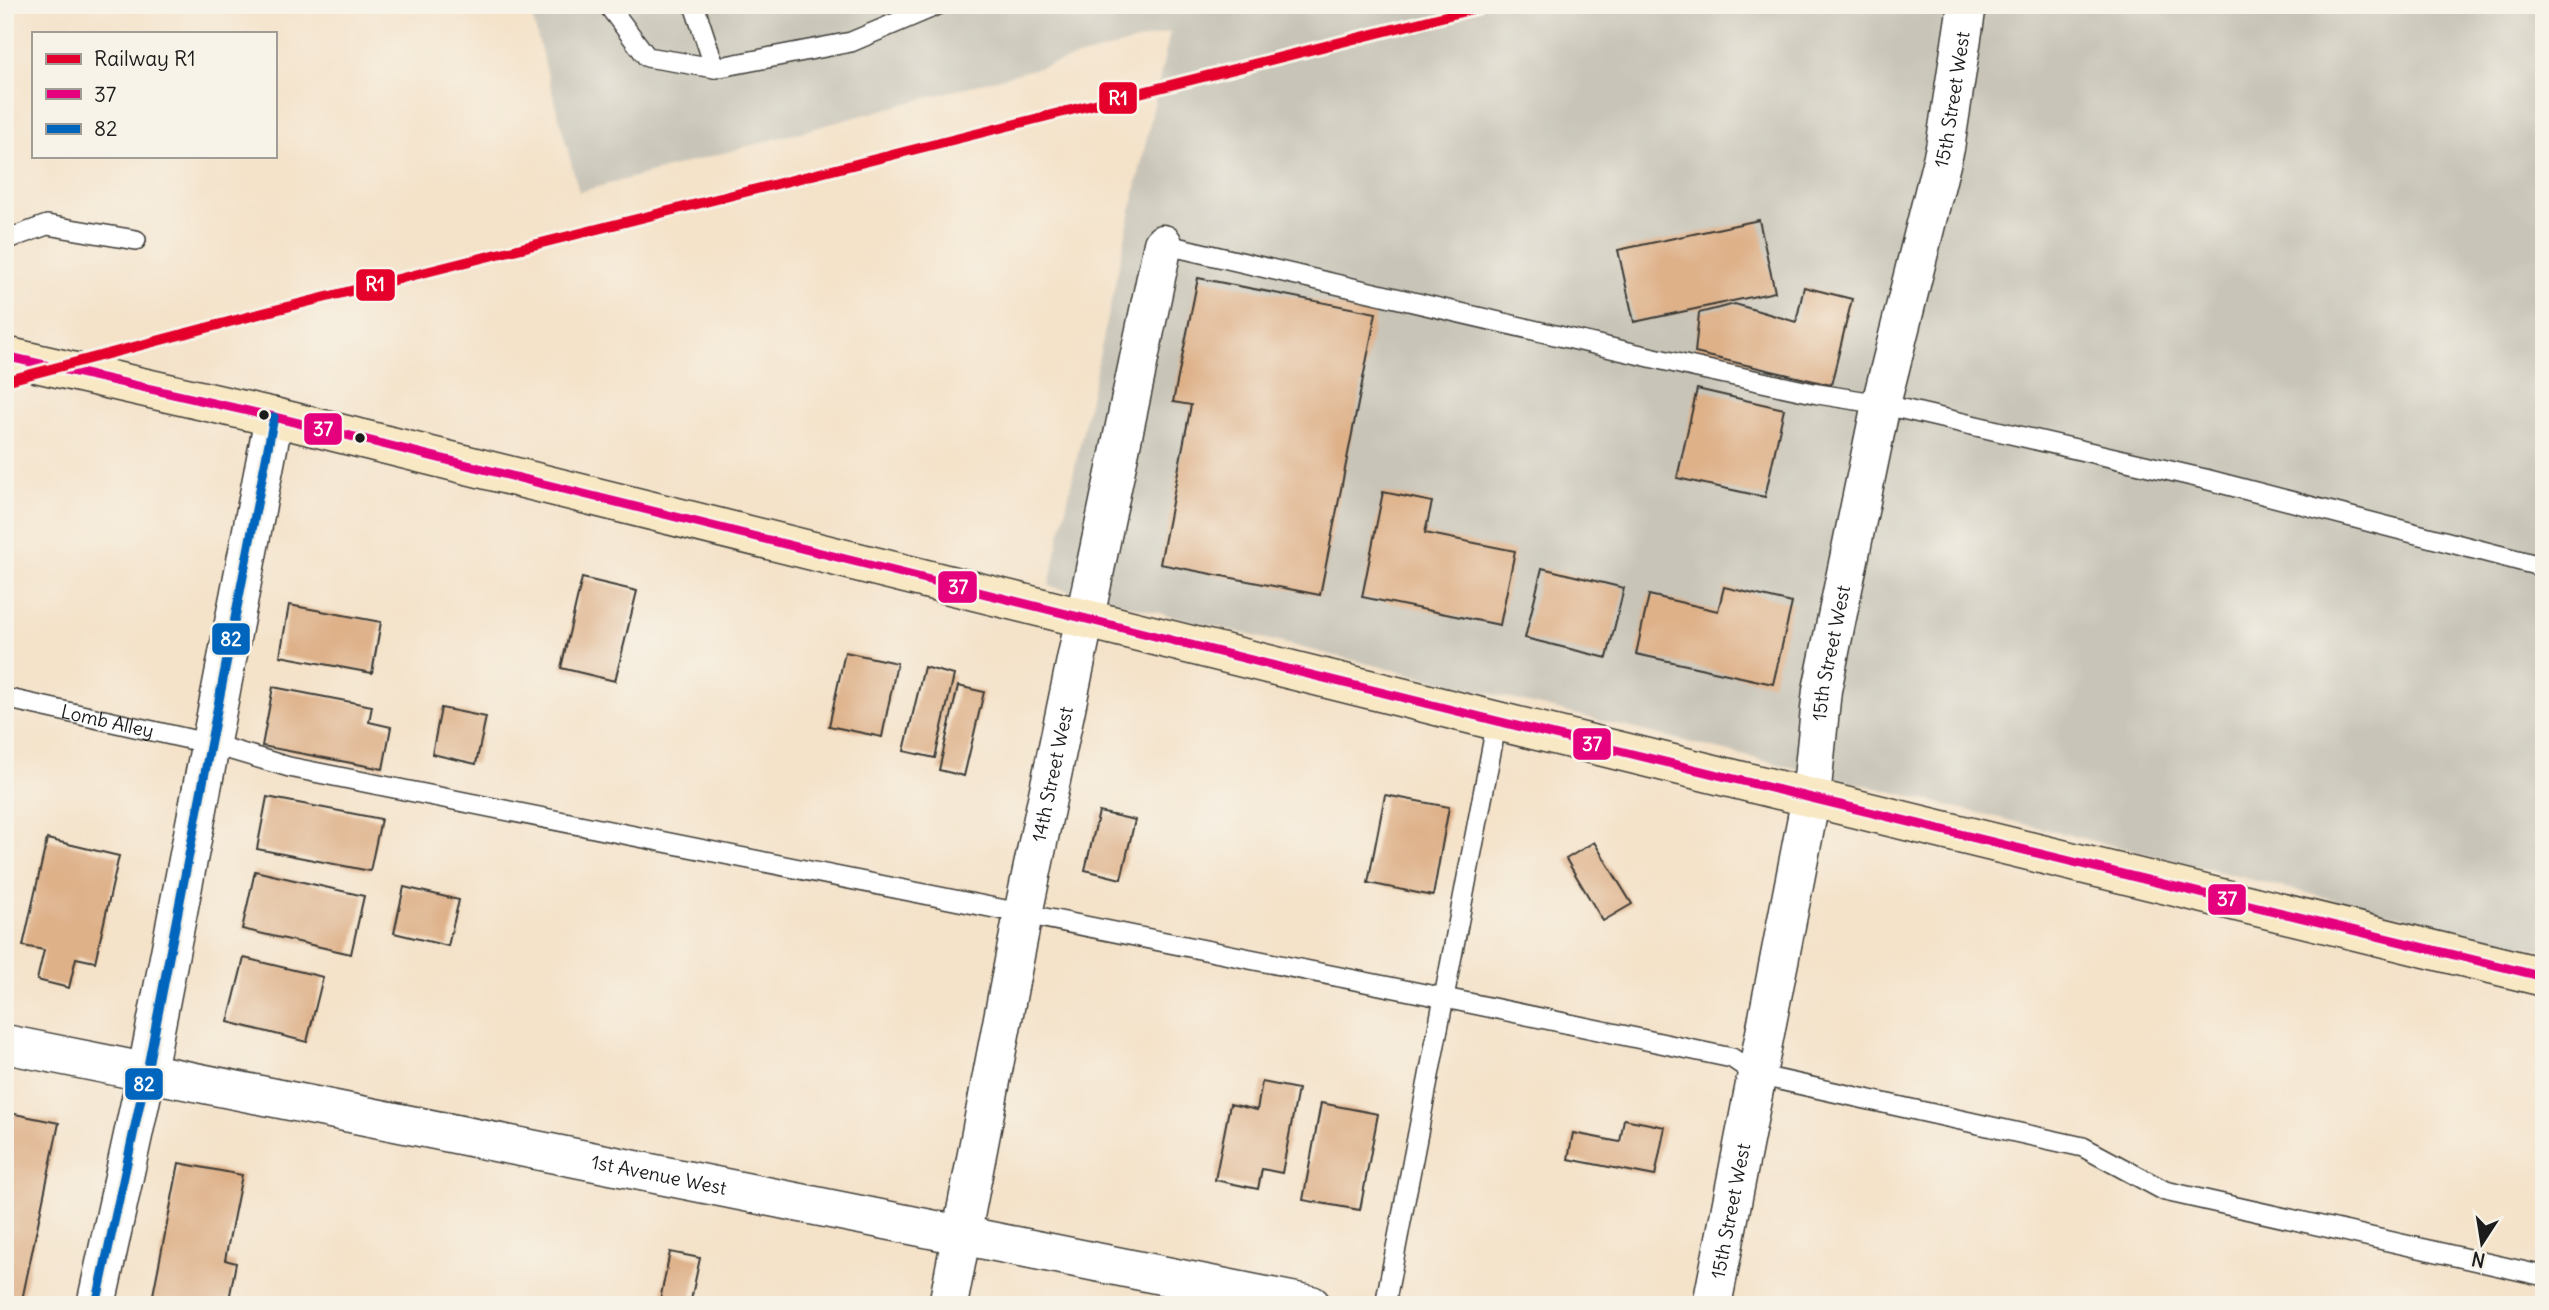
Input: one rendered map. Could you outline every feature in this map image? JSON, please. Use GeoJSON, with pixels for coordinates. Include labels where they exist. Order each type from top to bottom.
{"type":"FeatureCollection","features":[{"type":"Feature","properties":{"kind":"main road"},"geometry":{"type":"LineString","coordinates":[[5,356],[274,417],[1497,721],[2544,977]]}},
{"type":"Feature","properties":{"kind":"street","name":"15th Street West"},"geometry":{"type":"LineString","coordinates":[[1712,1305],[1811,797],[1822,691],[1881,404],[1945,148],[1967,5]]}},
{"type":"Feature","properties":{"kind":"street","name":"14th Street West"},"geometry":{"type":"LineString","coordinates":[[948,1305],[1023,914],[1163,244]]}},
{"type":"Feature","properties":{"kind":"street"},"geometry":{"type":"LineString","coordinates":[[96,1305],[148,1071],[274,417]]}},
{"type":"Feature","properties":{"kind":"street","name":"1st Avenue West"},"geometry":{"type":"LineString","coordinates":[[5,1044],[1311,1305]]}},
{"type":"Feature","properties":{"kind":"lane"},"geometry":{"type":"LineString","coordinates":[[608,5],[647,57],[715,68],[851,42],[938,5]]}},
{"type":"Feature","properties":{"kind":"lane"},"geometry":{"type":"LineString","coordinates":[[694,5],[715,68]]}},
{"type":"Feature","properties":{"kind":"lane"},"geometry":{"type":"LineString","coordinates":[[5,240],[47,225],[136,240]]}},
{"type":"Feature","properties":{"kind":"lane"},"geometry":{"type":"LineString","coordinates":[[1163,244],[1693,367],[1818,394],[1881,404],[2205,479],[2544,567]]}},
{"type":"Feature","properties":{"kind":"lane","name":"Lomb Alley"},"geometry":{"type":"LineString","coordinates":[[5,698],[211,744],[289,767],[1732,1058],[1757,1075],[2083,1147],[2165,1191],[2544,1276]]}},
{"type":"Feature","properties":{"kind":"lane"},"geometry":{"type":"LineString","coordinates":[[1385,1305],[1497,721]]}},
{"type":"Feature","properties":{"kind":"shaded area"},"geometry":{"type":"Polygon","coordinates":[[[529,5],[2544,5],[2544,951],[1049,586],[1170,32],[579,192],[529,5]]]}},
{"type":"Feature","properties":{"kind":"building"},"geometry":{"type":"Polygon","coordinates":[[[1759,220],[1775,292],[1634,322],[1618,250],[1759,220]]]}},
{"type":"Feature","properties":{"kind":"building"},"geometry":{"type":"Polygon","coordinates":[[[1198,278],[1376,313],[1320,595],[1160,564],[1191,405],[1173,402],[1198,278]]]}},
{"type":"Feature","properties":{"kind":"building"},"geometry":{"type":"Polygon","coordinates":[[[1804,287],[1852,299],[1831,385],[1695,353],[1699,313],[1735,304],[1796,322],[1804,287]]]}},
{"type":"Feature","properties":{"kind":"building"},"geometry":{"type":"Polygon","coordinates":[[[1697,389],[1784,409],[1765,497],[1677,478],[1697,389]]]}},
{"type":"Feature","properties":{"kind":"building"},"geometry":{"type":"Polygon","coordinates":[[[1383,492],[1432,502],[1425,533],[1515,551],[1500,625],[1362,597],[1383,492]]]}},
{"type":"Feature","properties":{"kind":"building"},"geometry":{"type":"Polygon","coordinates":[[[1542,568],[1624,588],[1607,658],[1525,638],[1542,568]]]}},
{"type":"Feature","properties":{"kind":"building"},"geometry":{"type":"Polygon","coordinates":[[[582,578],[637,591],[615,681],[561,668],[582,578]]]}},
{"type":"Feature","properties":{"kind":"building"},"geometry":{"type":"Polygon","coordinates":[[[1724,587],[1792,603],[1773,684],[1636,654],[1649,595],[1718,611],[1724,587]]]}},
{"type":"Feature","properties":{"kind":"building"},"geometry":{"type":"Polygon","coordinates":[[[289,605],[381,622],[372,673],[280,656],[289,605]]]}},
{"type":"Feature","properties":{"kind":"building"},"geometry":{"type":"Polygon","coordinates":[[[845,652],[897,663],[882,737],[829,726],[845,652]]]}},
{"type":"Feature","properties":{"kind":"building"},"geometry":{"type":"Polygon","coordinates":[[[924,667],[954,675],[935,758],[904,751],[924,667]]]}},
{"type":"Feature","properties":{"kind":"building"},"geometry":{"type":"Polygon","coordinates":[[[958,686],[984,692],[964,776],[939,770],[958,686]]]}},
{"type":"Feature","properties":{"kind":"building"},"geometry":{"type":"Polygon","coordinates":[[[273,687],[372,706],[369,722],[391,727],[383,769],[262,746],[273,687]]]}},
{"type":"Feature","properties":{"kind":"building"},"geometry":{"type":"Polygon","coordinates":[[[441,708],[486,717],[476,764],[432,754],[441,708]]]}},
{"type":"Feature","properties":{"kind":"building"},"geometry":{"type":"Polygon","coordinates":[[[1385,795],[1449,807],[1433,896],[1368,883],[1385,795]]]}},
{"type":"Feature","properties":{"kind":"building"},"geometry":{"type":"Polygon","coordinates":[[[267,797],[381,819],[370,871],[257,849],[267,797]]]}},
{"type":"Feature","properties":{"kind":"building"},"geometry":{"type":"Polygon","coordinates":[[[1099,812],[1135,820],[1121,879],[1085,870],[1099,812]]]}},
{"type":"Feature","properties":{"kind":"building"},"geometry":{"type":"Polygon","coordinates":[[[47,839],[119,856],[95,962],[76,958],[69,988],[37,980],[44,950],[23,946],[47,839]]]}},
{"type":"Feature","properties":{"kind":"building"},"geometry":{"type":"Polygon","coordinates":[[[1594,842],[1632,904],[1603,921],[1566,859],[1594,842]]]}},
{"type":"Feature","properties":{"kind":"building"},"geometry":{"type":"Polygon","coordinates":[[[255,871],[364,896],[351,954],[242,929],[255,871]]]}},
{"type":"Feature","properties":{"kind":"building"},"geometry":{"type":"Polygon","coordinates":[[[404,887],[459,900],[448,946],[394,933],[404,887]]]}},
{"type":"Feature","properties":{"kind":"building"},"geometry":{"type":"Polygon","coordinates":[[[244,958],[323,977],[307,1042],[228,1022],[244,958]]]}},
{"type":"Feature","properties":{"kind":"building"},"geometry":{"type":"Polygon","coordinates":[[[1262,1082],[1298,1089],[1282,1173],[1262,1169],[1258,1189],[1215,1180],[1230,1104],[1257,1110],[1262,1082]]]}},
{"type":"Feature","properties":{"kind":"building"},"geometry":{"type":"Polygon","coordinates":[[[1321,1103],[1378,1114],[1360,1210],[1303,1200],[1321,1103]]]}},
{"type":"Feature","properties":{"kind":"building"},"geometry":{"type":"Polygon","coordinates":[[[5,1112],[59,1123],[21,1305],[5,1305],[5,1112]]]}},
{"type":"Feature","properties":{"kind":"building"},"geometry":{"type":"Polygon","coordinates":[[[1624,1119],[1665,1127],[1655,1176],[1568,1159],[1573,1133],[1620,1142],[1624,1119]]]}},
{"type":"Feature","properties":{"kind":"building"},"geometry":{"type":"Polygon","coordinates":[[[179,1163],[242,1175],[225,1260],[236,1263],[228,1305],[151,1305],[179,1163]]]}},
{"type":"Feature","properties":{"kind":"building"},"geometry":{"type":"Polygon","coordinates":[[[670,1252],[700,1258],[690,1305],[659,1305],[670,1252]]]}},
{"type":"Feature","properties":{"kind":"rail line","name":"R1"},"geometry":{"type":"LineString","coordinates":[[5,381],[267,312],[1489,5]]}},
{"type":"Feature","properties":{"kind":"transit line","name":"37"},"geometry":{"type":"LineString","coordinates":[[5,356],[274,417],[1497,721],[2544,977]]}},
{"type":"Feature","properties":{"kind":"transit line","name":"82"},"geometry":{"type":"LineString","coordinates":[[96,1305],[147,1071],[274,417]]}}]}
